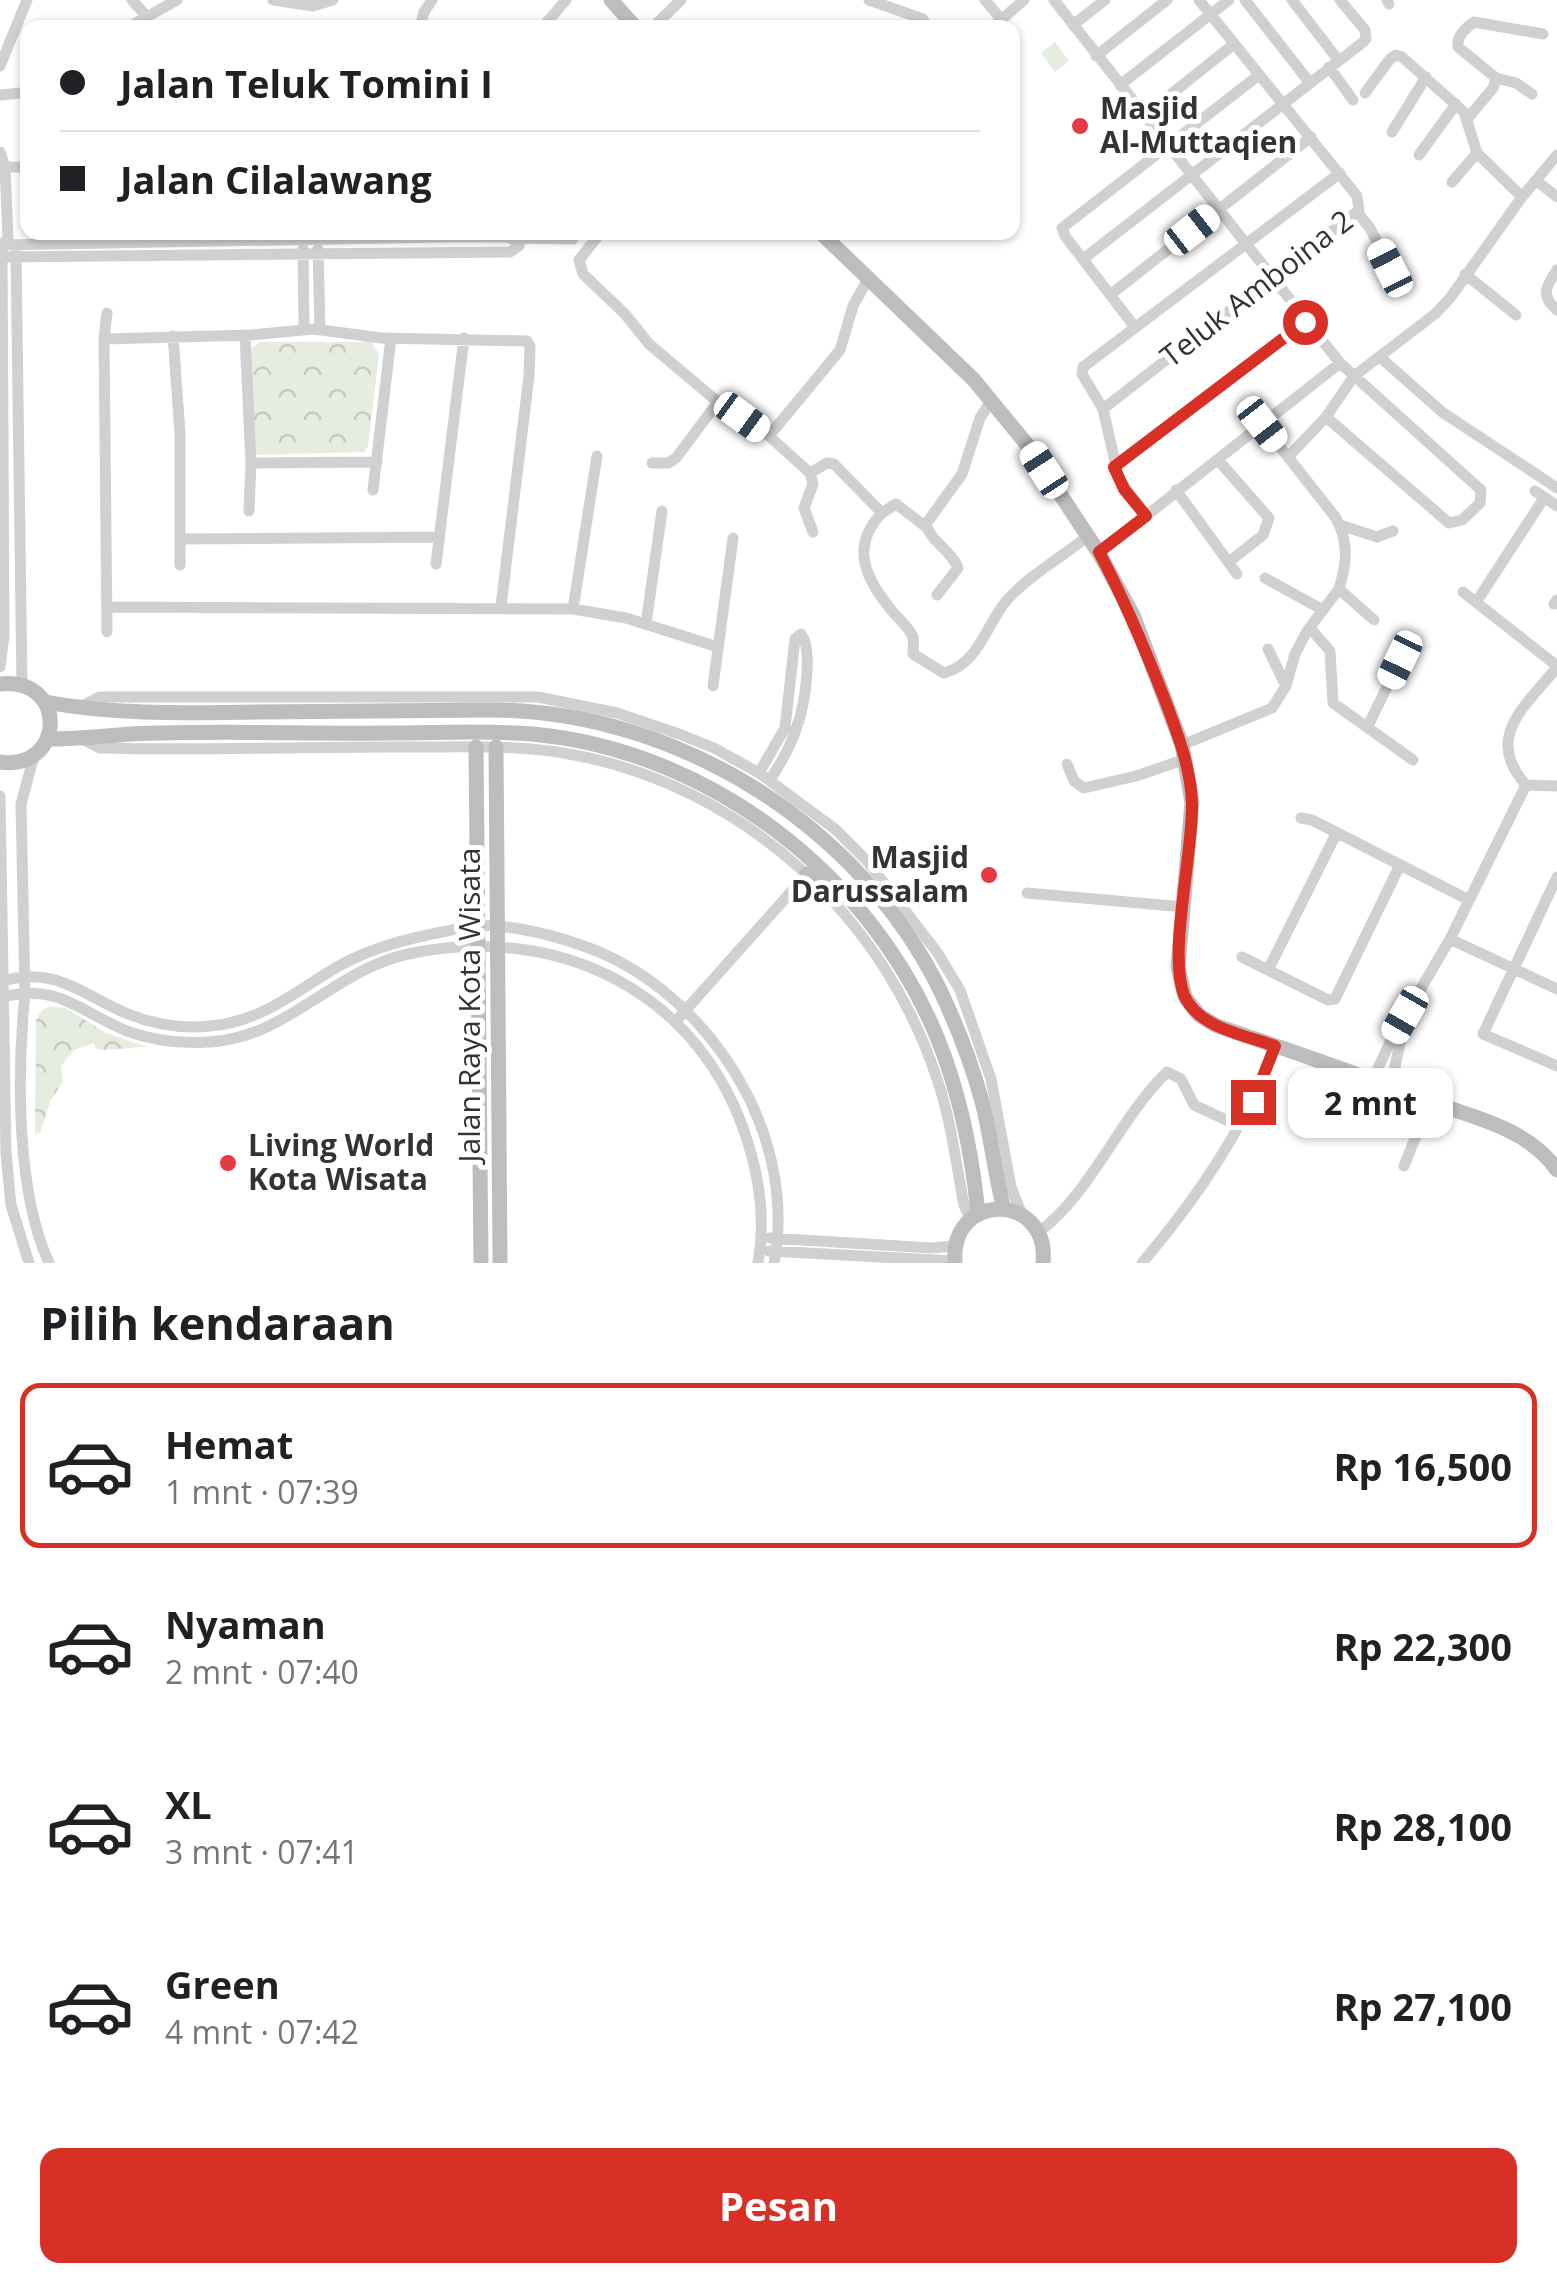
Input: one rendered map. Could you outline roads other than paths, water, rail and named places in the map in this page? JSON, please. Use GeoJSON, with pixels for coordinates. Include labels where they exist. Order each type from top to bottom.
{"type":"FeatureCollection","features":[{"type":"Feature","properties":{"kind":"street"},"geometry":{"type":"LineString","coordinates":[[0,66],[28,0]]}},
{"type":"Feature","properties":{"kind":"street"},"geometry":{"type":"LineString","coordinates":[[132,0],[148,18]]}},
{"type":"Feature","properties":{"kind":"street"},"geometry":{"type":"LineString","coordinates":[[144,20],[177,0]]}},
{"type":"Feature","properties":{"kind":"street"},"geometry":{"type":"LineString","coordinates":[[273,0],[314,6],[333,0]]}},
{"type":"Feature","properties":{"kind":"street"},"geometry":{"type":"LineString","coordinates":[[549,20],[566,0]]}},
{"type":"Feature","properties":{"kind":"street"},"geometry":{"type":"LineString","coordinates":[[611,0],[629,20]]}},
{"type":"Feature","properties":{"kind":"street"},"geometry":{"type":"LineString","coordinates":[[660,20],[681,0]]}},
{"type":"Feature","properties":{"kind":"street"},"geometry":{"type":"LineString","coordinates":[[869,0],[924,20]]}},
{"type":"Feature","properties":{"kind":"street"},"geometry":{"type":"LineString","coordinates":[[1000,20],[1024,0]]}},
{"type":"Feature","properties":{"kind":"street"},"geometry":{"type":"LineString","coordinates":[[1054,0],[1340,363],[1482,490],[1480,503],[1458,523],[1449,523],[1326,417]]}},
{"type":"Feature","properties":{"kind":"street"},"geometry":{"type":"LineString","coordinates":[[1073,25],[1105,0]]}},
{"type":"Feature","properties":{"kind":"street"},"geometry":{"type":"LineString","coordinates":[[1096,56],[1167,0]]}},
{"type":"Feature","properties":{"kind":"street","name":"Teluk Amboina 2"},"geometry":{"type":"LineString","coordinates":[[1103,409],[1358,213],[1357,196],[1340,173],[1199,0]]}},
{"type":"Feature","properties":{"kind":"street"},"geometry":{"type":"LineString","coordinates":[[1120,85],[1229,0]]}},
{"type":"Feature","properties":{"kind":"street"},"geometry":{"type":"LineString","coordinates":[[1245,0],[1310,82]]}},
{"type":"Feature","properties":{"kind":"street"},"geometry":{"type":"LineString","coordinates":[[1292,0],[1353,100]]}},
{"type":"Feature","properties":{"kind":"street"},"geometry":{"type":"LineString","coordinates":[[1083,259],[1362,44],[1367,36],[1340,0]]}},
{"type":"Feature","properties":{"kind":"street"},"geometry":{"type":"LineString","coordinates":[[1532,94],[1496,78],[1458,47],[1458,40],[1474,22],[1542,34]]}},
{"type":"Feature","properties":{"kind":"street"},"geometry":{"type":"LineString","coordinates":[[1146,115],[1234,44]]}},
{"type":"Feature","properties":{"kind":"street"},"geometry":{"type":"LineString","coordinates":[[1365,93],[1396,55],[1456,104],[1468,118],[1477,152],[1522,197]]}},
{"type":"Feature","properties":{"kind":"street"},"geometry":{"type":"LineString","coordinates":[[1134,326],[1062,228],[1259,75]]}},
{"type":"Feature","properties":{"kind":"street"},"geometry":{"type":"LineString","coordinates":[[1392,132],[1426,77]]}},
{"type":"Feature","properties":{"kind":"street"},"geometry":{"type":"LineString","coordinates":[[1468,118],[1493,88],[1496,78]]}},
{"type":"Feature","properties":{"kind":"street"},"geometry":{"type":"LineString","coordinates":[[1420,156],[1456,104]]}},
{"type":"Feature","properties":{"kind":"street"},"geometry":{"type":"LineString","coordinates":[[1110,294],[1310,137]]}},
{"type":"Feature","properties":{"kind":"street"},"geometry":{"type":"LineString","coordinates":[[0,152],[22,684]]}},
{"type":"Feature","properties":{"kind":"street"},"geometry":{"type":"LineString","coordinates":[[1452,182],[1477,152]]}},
{"type":"Feature","properties":{"kind":"street"},"geometry":{"type":"LineString","coordinates":[[1288,458],[1326,417],[1354,376],[1435,314],[1557,155]]}},
{"type":"Feature","properties":{"kind":"street"},"geometry":{"type":"LineString","coordinates":[[1146,516],[1124,489],[1114,467],[1103,409],[1082,374],[1082,367],[1340,173]]}},
{"type":"Feature","properties":{"kind":"street"},"geometry":{"type":"LineString","coordinates":[[1537,181],[1557,198]]}},
{"type":"Feature","properties":{"kind":"street"},"geometry":{"type":"LineString","coordinates":[[1358,213],[1390,268]]}},
{"type":"Feature","properties":{"kind":"street"},"geometry":{"type":"LineString","coordinates":[[6,249],[302,247],[378,240]]}},
{"type":"Feature","properties":{"kind":"street"},"geometry":{"type":"LineString","coordinates":[[428,240],[428,251]]}},
{"type":"Feature","properties":{"kind":"street"},"geometry":{"type":"LineString","coordinates":[[442,240],[443,251]]}},
{"type":"Feature","properties":{"kind":"street"},"geometry":{"type":"LineString","coordinates":[[318,246],[510,252],[519,246],[515,240]]}},
{"type":"Feature","properties":{"kind":"street"},"geometry":{"type":"LineString","coordinates":[[595,240],[579,260],[584,274],[650,344],[718,402],[769,436],[810,473],[814,484],[804,508],[812,532]]}},
{"type":"Feature","properties":{"kind":"street"},"geometry":{"type":"LineString","coordinates":[[828,240],[974,380],[1029,447],[1099,552],[1133,615],[1184,752],[1192,802],[1178,968],[1185,997],[1198,1015],[1215,1025],[1504,1128],[1552,1149],[1557,1170]]}},
{"type":"Feature","properties":{"kind":"street"},"geometry":{"type":"LineString","coordinates":[[318,246],[320,330]]}},
{"type":"Feature","properties":{"kind":"street"},"geometry":{"type":"LineString","coordinates":[[302,247],[304,329]]}},
{"type":"Feature","properties":{"kind":"street"},"geometry":{"type":"LineString","coordinates":[[0,667],[4,636],[6,249]]}},
{"type":"Feature","properties":{"kind":"street"},"geometry":{"type":"LineString","coordinates":[[1557,270],[1545,294],[1557,310]]}},
{"type":"Feature","properties":{"kind":"street"},"geometry":{"type":"LineString","coordinates":[[1466,274],[1516,315]]}},
{"type":"Feature","properties":{"kind":"street"},"geometry":{"type":"LineString","coordinates":[[769,436],[840,350],[853,306],[868,279]]}},
{"type":"Feature","properties":{"kind":"street"},"geometry":{"type":"LineString","coordinates":[[107,313],[107,632]]}},
{"type":"Feature","properties":{"kind":"street"},"geometry":{"type":"LineString","coordinates":[[1114,467],[1308,319]]}},
{"type":"Feature","properties":{"kind":"street"},"geometry":{"type":"LineString","coordinates":[[104,339],[245,335],[304,329],[391,338],[522,338],[530,346],[530,376],[501,606]]}},
{"type":"Feature","properties":{"kind":"street"},"geometry":{"type":"LineString","coordinates":[[245,335],[249,511]]}},
{"type":"Feature","properties":{"kind":"street"},"geometry":{"type":"LineString","coordinates":[[173,336],[180,434],[180,565]]}},
{"type":"Feature","properties":{"kind":"street"},"geometry":{"type":"LineString","coordinates":[[374,490],[391,338]]}},
{"type":"Feature","properties":{"kind":"street"},"geometry":{"type":"LineString","coordinates":[[436,564],[464,338]]}},
{"type":"Feature","properties":{"kind":"street"},"geometry":{"type":"LineString","coordinates":[[1380,357],[1442,412],[1557,488]]}},
{"type":"Feature","properties":{"kind":"street"},"geometry":{"type":"LineString","coordinates":[[1099,552],[1340,363]]}},
{"type":"Feature","properties":{"kind":"street"},"geometry":{"type":"LineString","coordinates":[[926,527],[962,474],[980,418],[991,401]]}},
{"type":"Feature","properties":{"kind":"street"},"geometry":{"type":"LineString","coordinates":[[652,463],[668,463],[676,458],[718,402]]}},
{"type":"Feature","properties":{"kind":"street"},"geometry":{"type":"LineString","coordinates":[[1067,764],[1074,782],[1084,788],[1136,776],[1272,708],[1286,686],[1295,654],[1339,589],[1348,550],[1340,526],[1262,424]]}},
{"type":"Feature","properties":{"kind":"street"},"geometry":{"type":"LineString","coordinates":[[573,609],[598,456]]}},
{"type":"Feature","properties":{"kind":"street"},"geometry":{"type":"LineString","coordinates":[[1218,460],[1269,518],[1263,535],[1230,560]]}},
{"type":"Feature","properties":{"kind":"street"},"geometry":{"type":"LineString","coordinates":[[250,463],[377,462]]}},
{"type":"Feature","properties":{"kind":"street"},"geometry":{"type":"LineString","coordinates":[[810,473],[826,463],[834,464],[882,513]]}},
{"type":"Feature","properties":{"kind":"street"},"geometry":{"type":"LineString","coordinates":[[1176,490],[1237,574]]}},
{"type":"Feature","properties":{"kind":"street"},"geometry":{"type":"LineString","coordinates":[[1477,601],[1539,494],[1557,506]]}},
{"type":"Feature","properties":{"kind":"street"},"geometry":{"type":"LineString","coordinates":[[937,595],[958,568],[955,560],[926,527],[896,504],[871,524],[862,542],[863,562],[886,604],[913,636],[913,654],[944,673],[955,670],[987,636],[1005,601],[1088,536]]}},
{"type":"Feature","properties":{"kind":"street"},"geometry":{"type":"LineString","coordinates":[[646,624],[662,511]]}},
{"type":"Feature","properties":{"kind":"street"},"geometry":{"type":"LineString","coordinates":[[1340,526],[1377,537],[1393,531]]}},
{"type":"Feature","properties":{"kind":"street"},"geometry":{"type":"LineString","coordinates":[[180,539],[439,537]]}},
{"type":"Feature","properties":{"kind":"street"},"geometry":{"type":"LineString","coordinates":[[713,686],[732,538]]}},
{"type":"Feature","properties":{"kind":"street"},"geometry":{"type":"LineString","coordinates":[[1265,578],[1323,610]]}},
{"type":"Feature","properties":{"kind":"street"},"geometry":{"type":"LineString","coordinates":[[1339,589],[1374,620]]}},
{"type":"Feature","properties":{"kind":"street"},"geometry":{"type":"LineString","coordinates":[[1463,592],[1557,666],[1507,735],[1509,759],[1526,785]]}},
{"type":"Feature","properties":{"kind":"street"},"geometry":{"type":"LineString","coordinates":[[108,607],[573,609],[646,624],[718,647]]}},
{"type":"Feature","properties":{"kind":"street"},"geometry":{"type":"LineString","coordinates":[[1310,628],[1330,650],[1333,702],[1412,760]]}},
{"type":"Feature","properties":{"kind":"street"},"geometry":{"type":"LineString","coordinates":[[746,809],[789,748],[799,721],[806,678],[806,642],[800,634],[795,639],[786,728],[763,781]]}},
{"type":"Feature","properties":{"kind":"street"},"geometry":{"type":"LineString","coordinates":[[1268,649],[1286,686]]}},
{"type":"Feature","properties":{"kind":"street"},"geometry":{"type":"LineString","coordinates":[[1368,726],[1400,660]]}},
{"type":"Feature","properties":{"kind":"street"},"geometry":{"type":"LineString","coordinates":[[0,684],[22,684],[46,702],[78,708],[220,713],[536,712],[629,732],[763,781]]}},
{"type":"Feature","properties":{"kind":"street"},"geometry":{"type":"LineString","coordinates":[[456,710],[473,696]]}},
{"type":"Feature","properties":{"kind":"street"},"geometry":{"type":"LineString","coordinates":[[78,708],[99,698],[538,697],[617,713],[714,748],[763,781],[793,813],[829,834],[895,893],[938,952],[960,990],[991,1080],[1011,1187],[1022,1215],[1038,1232],[1044,1250],[1043,1263]]}},
{"type":"Feature","properties":{"kind":"street"},"geometry":{"type":"LineString","coordinates":[[46,702],[48,739],[34,756],[20,804],[25,978],[23,1153],[28,1201],[48,1263]]}},
{"type":"Feature","properties":{"kind":"street"},"geometry":{"type":"LineString","coordinates":[[617,713],[629,732]]}},
{"type":"Feature","properties":{"kind":"street"},"geometry":{"type":"LineString","coordinates":[[48,739],[131,734],[534,734],[623,753],[698,783],[779,831],[870,922],[922,1004],[937,1038],[959,1104],[974,1216]]}},
{"type":"Feature","properties":{"kind":"street"},"geometry":{"type":"LineString","coordinates":[[82,739],[100,748],[496,748],[586,758],[677,788],[747,826],[807,874],[870,945],[909,1008],[939,1083],[964,1206],[974,1216]]}},
{"type":"Feature","properties":{"kind":"street","name":"Jalan Raya Kota Wisata"},"geometry":{"type":"LineString","coordinates":[[476,747],[481,1256]]}},
{"type":"Feature","properties":{"kind":"street","name":"Jalan Raya Kota Wisata"},"geometry":{"type":"LineString","coordinates":[[496,748],[500,1256]]}},
{"type":"Feature","properties":{"kind":"street"},"geometry":{"type":"LineString","coordinates":[[0,762],[12,764],[34,756]]}},
{"type":"Feature","properties":{"kind":"street"},"geometry":{"type":"LineString","coordinates":[[677,788],[698,783]]}},
{"type":"Feature","properties":{"kind":"street"},"geometry":{"type":"LineString","coordinates":[[1526,785],[1557,786]]}},
{"type":"Feature","properties":{"kind":"street"},"geometry":{"type":"LineString","coordinates":[[1373,1079],[1450,939],[1526,785]]}},
{"type":"Feature","properties":{"kind":"street"},"geometry":{"type":"LineString","coordinates":[[0,796],[6,1154],[11,1205],[29,1263]]}},
{"type":"Feature","properties":{"kind":"street"},"geometry":{"type":"LineString","coordinates":[[1301,818],[1312,820],[1469,900]]}},
{"type":"Feature","properties":{"kind":"street"},"geometry":{"type":"LineString","coordinates":[[829,834],[908,934],[941,993],[982,1100],[1004,1209]]}},
{"type":"Feature","properties":{"kind":"street"},"geometry":{"type":"LineString","coordinates":[[1268,970],[1336,834]]}},
{"type":"Feature","properties":{"kind":"street"},"geometry":{"type":"LineString","coordinates":[[1242,957],[1332,1000],[1400,865]]}},
{"type":"Feature","properties":{"kind":"street"},"geometry":{"type":"LineString","coordinates":[[807,874],[836,884]]}},
{"type":"Feature","properties":{"kind":"street"},"geometry":{"type":"LineString","coordinates":[[675,1022],[807,874]]}},
{"type":"Feature","properties":{"kind":"street"},"geometry":{"type":"LineString","coordinates":[[1557,876],[1483,1034],[1557,1066]]}},
{"type":"Feature","properties":{"kind":"street"},"geometry":{"type":"LineString","coordinates":[[1027,893],[1184,907]]}},
{"type":"Feature","properties":{"kind":"street"},"geometry":{"type":"LineString","coordinates":[[1542,908],[1557,916]]}},
{"type":"Feature","properties":{"kind":"street"},"geometry":{"type":"LineString","coordinates":[[870,922],[870,945]]}},
{"type":"Feature","properties":{"kind":"street"},"geometry":{"type":"LineString","coordinates":[[2,981],[52,978],[153,1022],[208,1026],[265,1013],[334,968],[365,954],[434,934],[497,926],[578,945],[632,968],[688,1011],[736,1073],[758,1116],[772,1172],[776,1251]]}},
{"type":"Feature","properties":{"kind":"street"},"geometry":{"type":"LineString","coordinates":[[1450,939],[1557,989]]}},
{"type":"Feature","properties":{"kind":"street"},"geometry":{"type":"LineString","coordinates":[[2,997],[52,995],[71,1000],[105,1021],[149,1038],[177,1042],[232,1040],[276,1025],[342,983],[402,955],[479,945],[549,952],[593,966],[625,983],[675,1022],[723,1082],[740,1118],[756,1178],[759,1250],[954,1256],[960,1231],[974,1216],[1004,1209],[1022,1215]]}},
{"type":"Feature","properties":{"kind":"street"},"geometry":{"type":"LineString","coordinates":[[1391,1085],[1405,1015]]}},
{"type":"Feature","properties":{"kind":"street"},"geometry":{"type":"LineString","coordinates":[[1142,1263],[1212,1170],[1239,1126],[1261,1086],[1275,1046]]}},
{"type":"Feature","properties":{"kind":"street"},"geometry":{"type":"LineString","coordinates":[[1038,1232],[1060,1216],[1136,1105],[1167,1072],[1181,1079],[1194,1105],[1239,1126]]}},
{"type":"Feature","properties":{"kind":"street"},"geometry":{"type":"LineString","coordinates":[[1404,1166],[1430,1101]]}},
{"type":"Feature","properties":{"kind":"street"},"geometry":{"type":"LineString","coordinates":[[481,1256],[500,1256]]}},
{"type":"Feature","properties":{"kind":"place","name":"Masjid Al-Muttaqien"},"geometry":{"type":"Point","coordinates":[1080,126]}},
{"type":"Feature","properties":{"kind":"place","name":"Masjid Darussalam"},"geometry":{"type":"Point","coordinates":[989,875]}},
{"type":"Feature","properties":{"kind":"place","name":"Living World Kota Wisata"},"geometry":{"type":"Point","coordinates":[228,1163]}}]}
